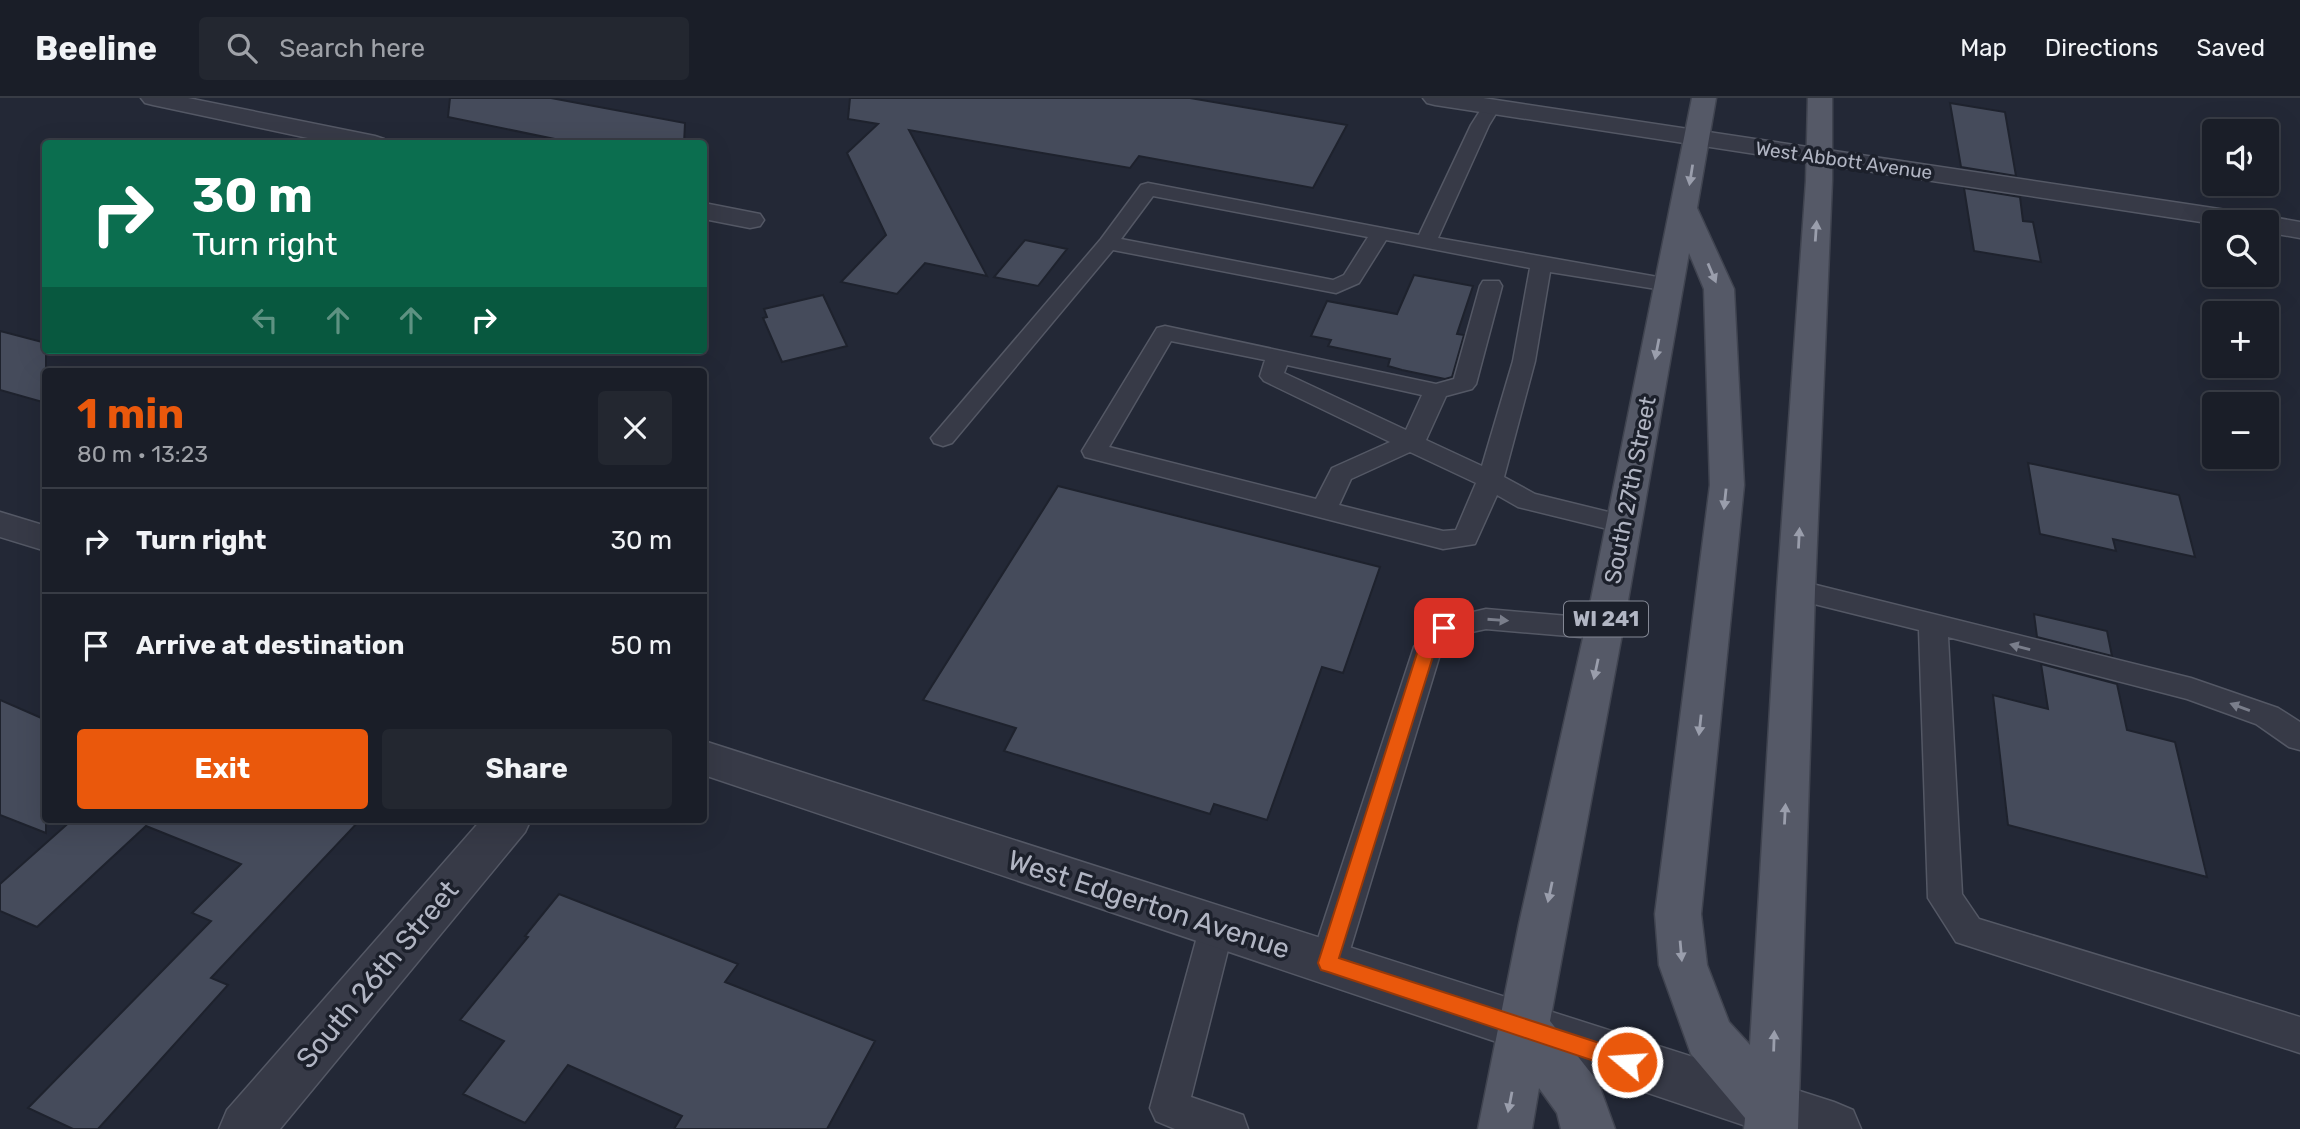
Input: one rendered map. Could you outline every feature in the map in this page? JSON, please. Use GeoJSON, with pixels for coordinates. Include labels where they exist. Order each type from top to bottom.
{"type":"FeatureCollection","features":[{"type":"Feature","properties":{"kind":"main road","name":"South 27th Street"},"geometry":{"type":"LineString","coordinates":[[1505,1129],[1543,924],[1604,629],[1685,211],[1704,98]]}},
{"type":"Feature","properties":{"kind":"main road"},"geometry":{"type":"LineString","coordinates":[[1772,1119],[1820,98]]}},
{"type":"Feature","properties":{"kind":"main road"},"geometry":{"type":"LineString","coordinates":[[1685,211],[1719,289],[1727,485],[1678,914],[1683,965],[1709,1037],[1772,1119]]}},
{"type":"Feature","properties":{"kind":"main road"},"geometry":{"type":"LineString","coordinates":[[1524,1028],[1580,1100],[1588,1129]]}},
{"type":"Feature","properties":{"kind":"street"},"geometry":{"type":"LineString","coordinates":[[152,98],[356,140]]}},
{"type":"Feature","properties":{"kind":"street","name":"West Abbott Avenue"},"geometry":{"type":"LineString","coordinates":[[1436,98],[2202,214]]}},
{"type":"Feature","properties":{"kind":"street"},"geometry":{"type":"LineString","coordinates":[[707,212],[750,220]]}},
{"type":"Feature","properties":{"kind":"street"},"geometry":{"type":"LineString","coordinates":[[2279,227],[2300,230]]}},
{"type":"Feature","properties":{"kind":"street"},"geometry":{"type":"LineString","coordinates":[[0,524],[42,538]]}},
{"type":"Feature","properties":{"kind":"street","name":"West Edgerton Avenue"},"geometry":{"type":"LineString","coordinates":[[707,759],[1524,1028],[1772,1119],[1834,1129]]}},
{"type":"Feature","properties":{"kind":"street","name":"South 26th Street"},"geometry":{"type":"LineString","coordinates":[[246,1129],[506,823]]}},
{"type":"Feature","properties":{"kind":"lane"},"geometry":{"type":"LineString","coordinates":[[1426,242],[1480,125],[1491,107]]}},
{"type":"Feature","properties":{"kind":"lane"},"geometry":{"type":"LineString","coordinates":[[943,438],[1108,243],[1129,211],[1148,189],[1542,264],[1669,285]]}},
{"type":"Feature","properties":{"kind":"lane"},"geometry":{"type":"LineString","coordinates":[[1108,243],[1336,287],[1352,279],[1381,233]]}},
{"type":"Feature","properties":{"kind":"lane"},"geometry":{"type":"LineString","coordinates":[[1491,286],[1464,384],[1436,391],[1165,333],[1094,451],[1443,541],[1466,538],[1490,480],[1524,361],[1542,264]]}},
{"type":"Feature","properties":{"kind":"lane"},"geometry":{"type":"LineString","coordinates":[[1278,356],[1272,376],[1413,442],[1527,501],[1624,524]]}},
{"type":"Feature","properties":{"kind":"lane"},"geometry":{"type":"LineString","coordinates":[[1323,510],[1340,474],[1413,442],[1436,391]]}},
{"type":"Feature","properties":{"kind":"lane"},"geometry":{"type":"LineString","coordinates":[[1796,590],[2191,689],[2267,716],[2300,738]]}},
{"type":"Feature","properties":{"kind":"lane"},"geometry":{"type":"LineString","coordinates":[[1328,963],[1427,647],[1444,628],[1486,619],[1604,629]]}},
{"type":"Feature","properties":{"kind":"lane"},"geometry":{"type":"LineString","coordinates":[[1934,623],[1945,898],[1968,931],[2300,1035]]}},
{"type":"Feature","properties":{"kind":"lane"},"geometry":{"type":"LineString","coordinates":[[1217,926],[1169,1108],[1229,1129]]}},
{"type":"Feature","properties":{"kind":"building"},"geometry":{"type":"Polygon","coordinates":[[[450,98],[551,98],[685,123],[684,140],[560,140],[448,117],[450,98]]]}},
{"type":"Feature","properties":{"kind":"building"},"geometry":{"type":"Polygon","coordinates":[[[850,98],[1190,98],[1347,125],[1313,188],[1139,156],[1130,168],[909,130],[987,276],[925,263],[897,294],[841,282],[886,235],[847,153],[878,124],[848,119],[850,98]]]}},
{"type":"Feature","properties":{"kind":"building"},"geometry":{"type":"Polygon","coordinates":[[[1950,103],[2005,112],[2016,176],[1961,167],[1950,103]]]}},
{"type":"Feature","properties":{"kind":"building"},"geometry":{"type":"Polygon","coordinates":[[[1964,188],[2020,197],[2023,221],[2033,222],[2041,262],[1974,251],[1964,188]]]}},
{"type":"Feature","properties":{"kind":"building"},"geometry":{"type":"Polygon","coordinates":[[[1025,240],[1067,249],[1038,286],[994,277],[1025,240]]]}},
{"type":"Feature","properties":{"kind":"building"},"geometry":{"type":"Polygon","coordinates":[[[1414,275],[1473,286],[1457,334],[1464,335],[1452,377],[1445,379],[1388,366],[1390,359],[1328,346],[1331,340],[1311,336],[1327,301],[1397,314],[1414,275]]]}},
{"type":"Feature","properties":{"kind":"building"},"geometry":{"type":"Polygon","coordinates":[[[823,295],[847,346],[782,362],[763,318],[767,317],[764,309],[823,295]]]}},
{"type":"Feature","properties":{"kind":"building"},"geometry":{"type":"Polygon","coordinates":[[[0,331],[42,342],[42,354],[46,354],[46,368],[42,368],[42,402],[0,390],[0,331]]]}},
{"type":"Feature","properties":{"kind":"building"},"geometry":{"type":"Polygon","coordinates":[[[2028,463],[2179,495],[2195,557],[2113,539],[2116,551],[2040,534],[2028,463]]]}},
{"type":"Feature","properties":{"kind":"building"},"geometry":{"type":"Polygon","coordinates":[[[1058,486],[1380,567],[1343,673],[1322,667],[1267,820],[1214,804],[1210,814],[1004,751],[1016,728],[923,700],[1058,486]]]}},
{"type":"Feature","properties":{"kind":"building"},"geometry":{"type":"Polygon","coordinates":[[[2034,614],[2107,631],[2112,656],[2037,637],[2034,614]]]}},
{"type":"Feature","properties":{"kind":"building"},"geometry":{"type":"Polygon","coordinates":[[[2041,664],[2117,684],[2127,730],[2175,742],[2207,877],[2008,825],[1993,695],[2048,709],[2041,664]]]}},
{"type":"Feature","properties":{"kind":"building"},"geometry":{"type":"Polygon","coordinates":[[[0,700],[42,718],[42,823],[46,823],[46,833],[0,815],[0,700]]]}},
{"type":"Feature","properties":{"kind":"building"},"geometry":{"type":"Polygon","coordinates":[[[69,823],[357,823],[211,978],[228,985],[98,1129],[73,1129],[28,1108],[211,921],[192,913],[241,864],[146,826],[37,927],[0,911],[0,884],[69,823]]]}},
{"type":"Feature","properties":{"kind":"building"},"geometry":{"type":"Polygon","coordinates":[[[559,894],[738,964],[725,982],[875,1041],[827,1129],[674,1129],[682,1116],[568,1065],[525,1123],[463,1094],[504,1041],[460,1020],[528,937],[525,936],[559,894]]]}},
{"type":"Feature","properties":{"kind":"route"},"geometry":{"type":"LineString","coordinates":[[1444,628],[1427,647],[1328,963],[1627,1062]]}}]}
